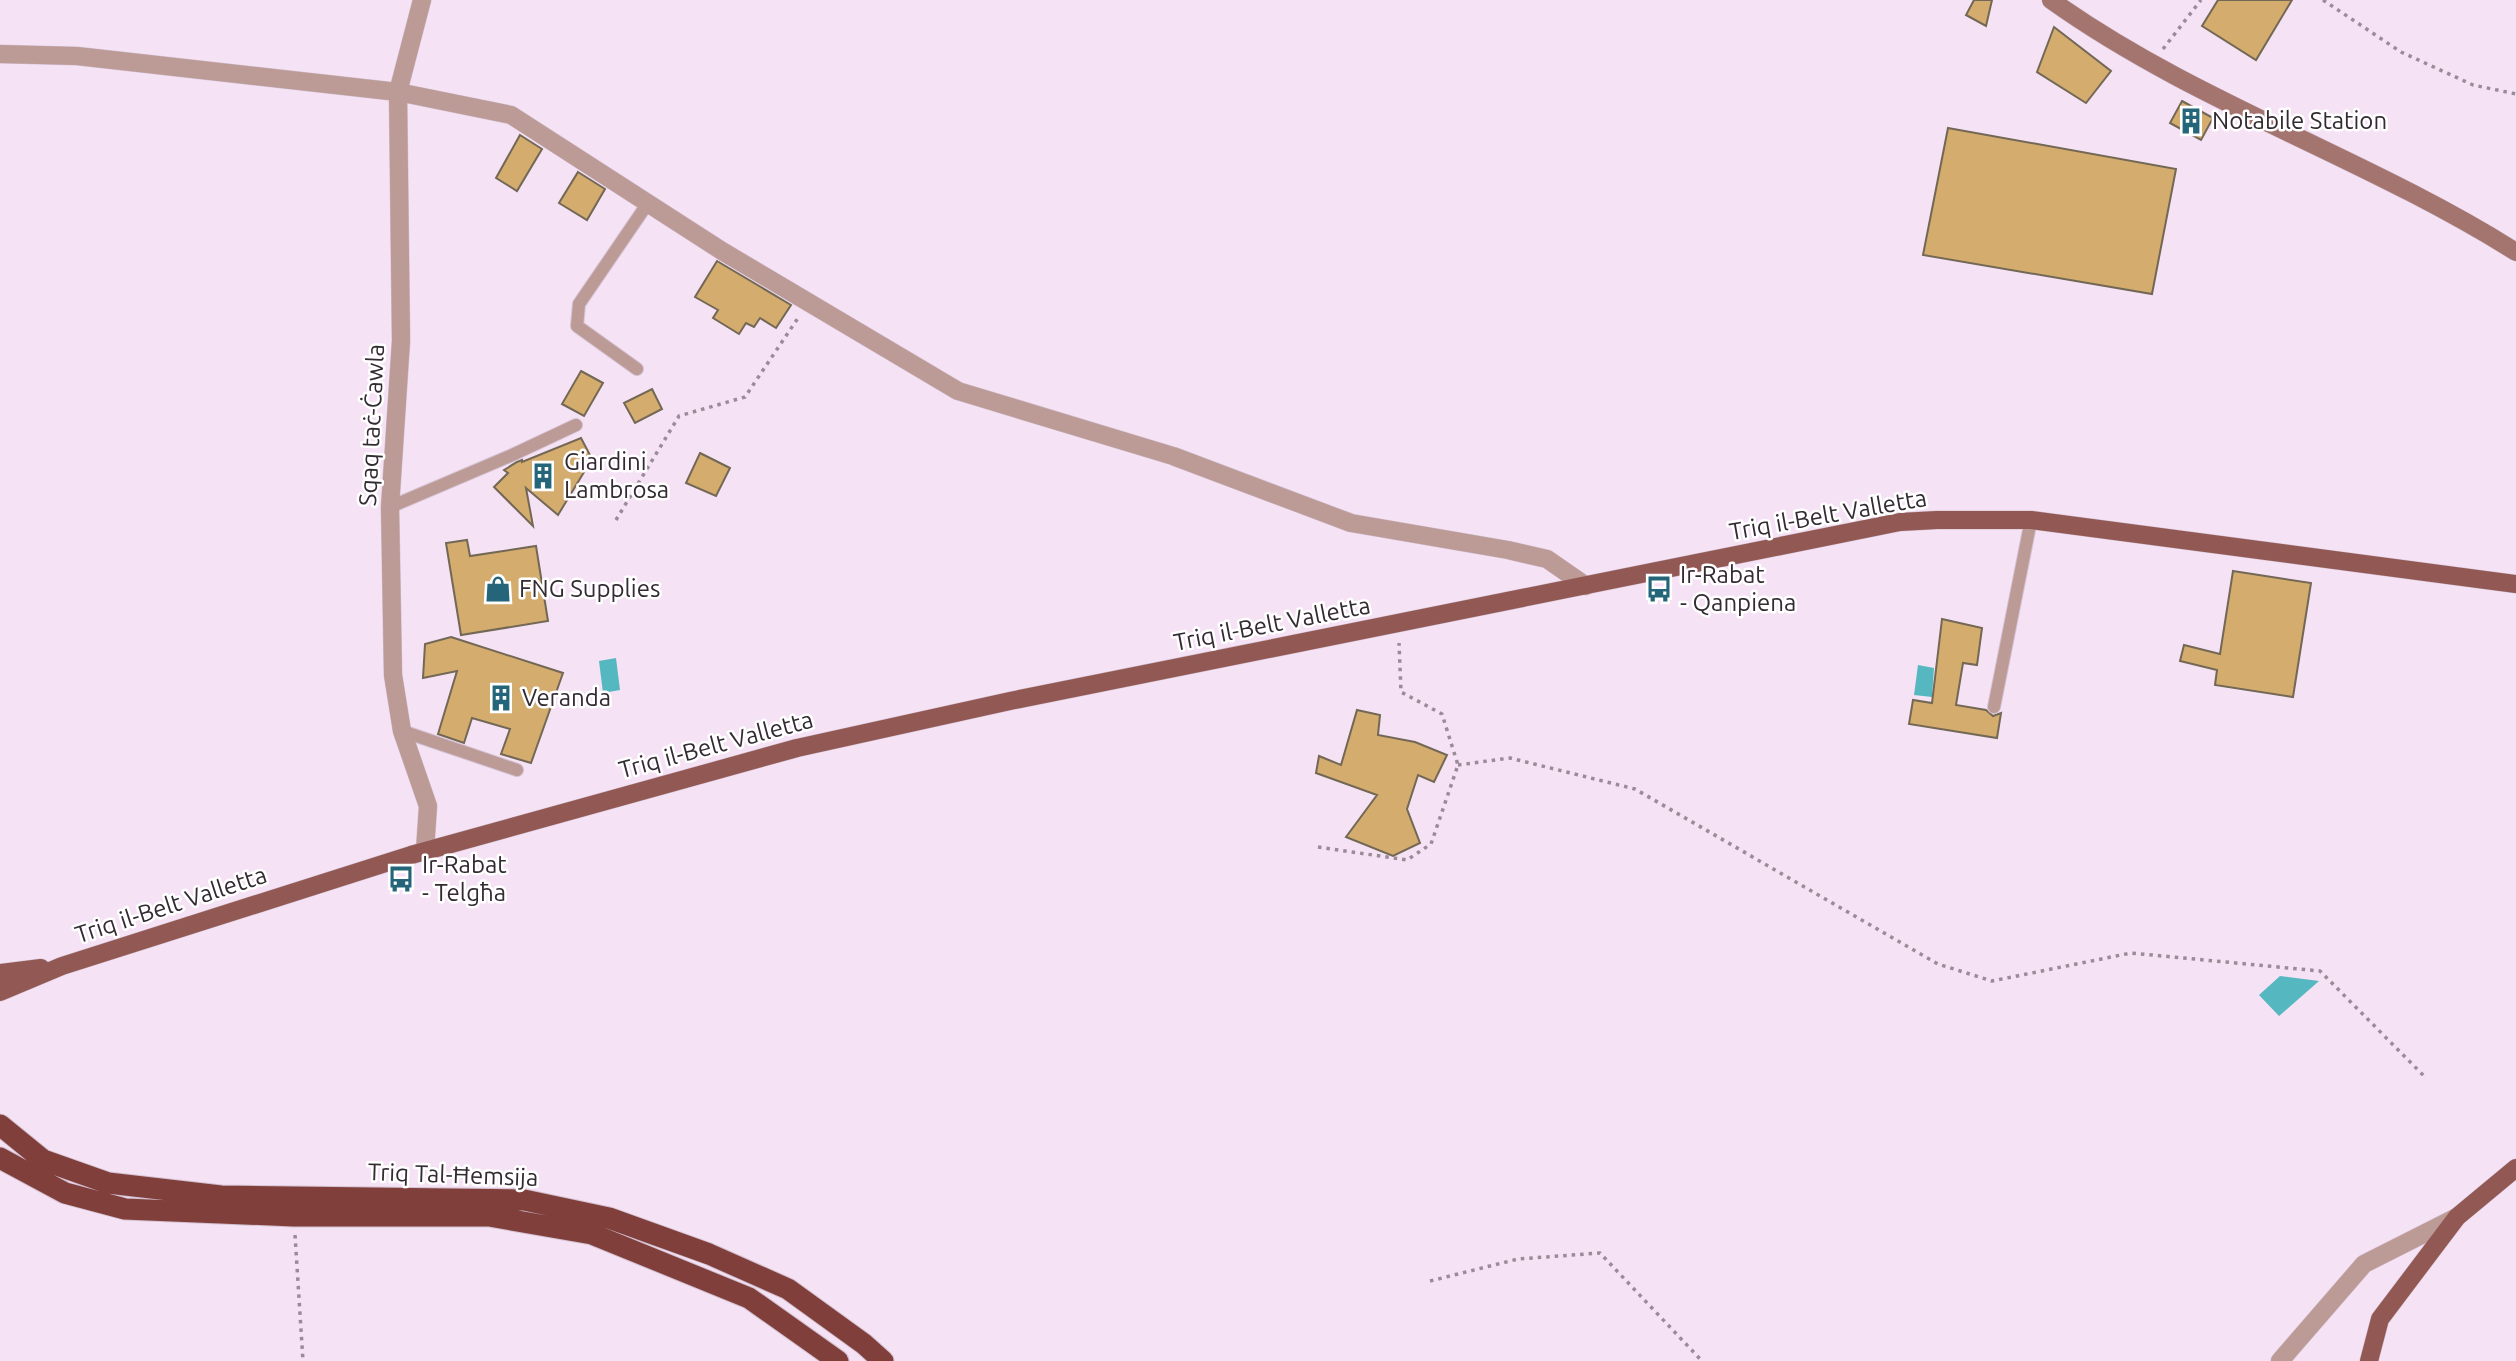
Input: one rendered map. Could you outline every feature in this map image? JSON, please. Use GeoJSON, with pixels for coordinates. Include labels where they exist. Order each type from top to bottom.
{"type":"FeatureCollection","features":[{"type":"Feature","properties":{"kind":"highway","name":"Triq Tal-Ħemsija"},"geometry":{"type":"LineString","coordinates":[[0,1125],[43,1160],[108,1183],[221,1196],[524,1200],[609,1218],[709,1254],[788,1289],[883,1361]]}},
{"type":"Feature","properties":{"kind":"highway","name":"Triq Tal-Ħemsija"},"geometry":{"type":"LineString","coordinates":[[0,1158],[65,1193],[125,1209],[295,1216],[489,1216],[592,1234],[748,1298],[838,1361]]}},
{"type":"Feature","properties":{"kind":"highway"},"geometry":{"type":"LineString","coordinates":[[0,1174],[65,1193]]}},
{"type":"Feature","properties":{"kind":"main road"},"geometry":{"type":"LineString","coordinates":[[2051,0],[2150,64],[2465,220],[2516,252]]}},
{"type":"Feature","properties":{"kind":"main road","name":"Triq il-Belt Valletta"},"geometry":{"type":"LineString","coordinates":[[0,992],[62,966],[425,850],[796,748],[1010,701],[1900,522],[2031,520],[2516,584]]}},
{"type":"Feature","properties":{"kind":"main road","name":"Triq il-Belt Valletta"},"geometry":{"type":"LineString","coordinates":[[0,973],[62,966]]}},
{"type":"Feature","properties":{"kind":"main road"},"geometry":{"type":"LineString","coordinates":[[2369,1361],[2380,1319],[2457,1217],[2516,1168]]}},
{"type":"Feature","properties":{"kind":"street","name":"Sqaq taċ-Ċawla"},"geometry":{"type":"LineString","coordinates":[[422,0],[398,92],[401,341],[390,507],[393,675],[402,732],[428,806],[425,850]]}},
{"type":"Feature","properties":{"kind":"street"},"geometry":{"type":"LineString","coordinates":[[0,54],[77,56],[398,92],[511,115],[722,251],[958,391],[1173,456],[1351,523],[1547,559],[1586,586]]}},
{"type":"Feature","properties":{"kind":"street"},"geometry":{"type":"LineString","coordinates":[[2280,1361],[2364,1264],[2457,1217]]}},
{"type":"Feature","properties":{"kind":"lane"},"geometry":{"type":"LineString","coordinates":[[637,369],[577,326],[579,304],[648,203]]}},
{"type":"Feature","properties":{"kind":"lane"},"geometry":{"type":"LineString","coordinates":[[390,507],[576,425]]}},
{"type":"Feature","properties":{"kind":"lane"},"geometry":{"type":"LineString","coordinates":[[1994,707],[2031,520]]}},
{"type":"Feature","properties":{"kind":"lane"},"geometry":{"type":"LineString","coordinates":[[402,732],[517,770]]}},
{"type":"Feature","properties":{"kind":"path"},"geometry":{"type":"LineString","coordinates":[[2150,64],[2202,0]]}},
{"type":"Feature","properties":{"kind":"path"},"geometry":{"type":"LineString","coordinates":[[2323,0],[2401,52],[2473,85],[2516,93]]}},
{"type":"Feature","properties":{"kind":"path"},"geometry":{"type":"LineString","coordinates":[[616,520],[679,416],[745,397],[808,302]]}},
{"type":"Feature","properties":{"kind":"path"},"geometry":{"type":"LineString","coordinates":[[1318,847],[1407,860],[1431,844],[1458,765],[1442,715],[1401,692],[1398,623]]}},
{"type":"Feature","properties":{"kind":"path"},"geometry":{"type":"LineString","coordinates":[[1458,765],[1510,758],[1635,789],[1938,964],[1992,981],[2131,953],[2320,971],[2426,1078]]}},
{"type":"Feature","properties":{"kind":"path"},"geometry":{"type":"LineString","coordinates":[[295,1216],[303,1361]]}},
{"type":"Feature","properties":{"kind":"path"},"geometry":{"type":"LineString","coordinates":[[1430,1281],[1518,1259],[1600,1253],[1702,1361]]}},
{"type":"Feature","properties":{"kind":"water"},"geometry":{"type":"Polygon","coordinates":[[[616,658],[620,690],[603,693],[599,661],[616,658]]]}},
{"type":"Feature","properties":{"kind":"water"},"geometry":{"type":"Polygon","coordinates":[[[1918,665],[1934,668],[1932,697],[1914,695],[1918,665]]]}},
{"type":"Feature","properties":{"kind":"water"},"geometry":{"type":"Polygon","coordinates":[[[2280,976],[2319,981],[2279,1016],[2259,995],[2280,976]]]}},
{"type":"Feature","properties":{"kind":"building"},"geometry":{"type":"Polygon","coordinates":[[[1974,0],[1992,0],[1986,26],[1966,15],[1974,0]]]}},
{"type":"Feature","properties":{"kind":"building"},"geometry":{"type":"Polygon","coordinates":[[[2218,0],[2292,0],[2256,60],[2202,26],[2218,0]]]}},
{"type":"Feature","properties":{"kind":"building"},"geometry":{"type":"Polygon","coordinates":[[[2054,27],[2111,71],[2086,103],[2037,72],[2054,27]]]}},
{"type":"Feature","properties":{"kind":"building","name":"Notabile Station"},"geometry":{"type":"Polygon","coordinates":[[[2182,101],[2213,118],[2201,140],[2170,123],[2182,101]]]}},
{"type":"Feature","properties":{"kind":"building"},"geometry":{"type":"Polygon","coordinates":[[[1948,128],[2176,169],[2152,294],[1923,255],[1948,128]]]}},
{"type":"Feature","properties":{"kind":"building"},"geometry":{"type":"Polygon","coordinates":[[[520,135],[542,149],[517,191],[496,178],[520,135]]]}},
{"type":"Feature","properties":{"kind":"building"},"geometry":{"type":"Polygon","coordinates":[[[578,172],[605,189],[587,220],[559,203],[578,172]]]}},
{"type":"Feature","properties":{"kind":"building"},"geometry":{"type":"Polygon","coordinates":[[[717,261],[791,305],[776,328],[760,318],[754,327],[746,323],[739,334],[713,318],[718,310],[695,297],[717,261]]]}},
{"type":"Feature","properties":{"kind":"building"},"geometry":{"type":"Polygon","coordinates":[[[581,371],[603,383],[584,416],[562,404],[581,371]]]}},
{"type":"Feature","properties":{"kind":"building"},"geometry":{"type":"Polygon","coordinates":[[[652,389],[662,409],[635,423],[624,403],[652,389]]]}},
{"type":"Feature","properties":{"kind":"building","name":"Giardini Lambrosa"},"geometry":{"type":"Polygon","coordinates":[[[581,438],[592,459],[558,515],[526,488],[533,526],[494,487],[508,473],[504,470],[517,462],[581,438]]]}},
{"type":"Feature","properties":{"kind":"building"},"geometry":{"type":"Polygon","coordinates":[[[700,453],[730,468],[716,496],[686,483],[700,453]]]}},
{"type":"Feature","properties":{"kind":"building","name":"FNG Supplies"},"geometry":{"type":"Polygon","coordinates":[[[467,540],[470,556],[536,546],[548,621],[461,635],[446,543],[467,540]]]}},
{"type":"Feature","properties":{"kind":"building"},"geometry":{"type":"Polygon","coordinates":[[[2233,571],[2311,583],[2293,697],[2215,685],[2217,670],[2180,661],[2184,645],[2220,654],[2233,571]]]}},
{"type":"Feature","properties":{"kind":"building"},"geometry":{"type":"Polygon","coordinates":[[[1942,619],[1982,628],[1977,665],[1963,663],[1956,705],[1986,710],[1993,716],[2001,713],[1997,738],[1909,724],[1913,700],[1932,703],[1942,619]]]}},
{"type":"Feature","properties":{"kind":"building","name":"Veranda"},"geometry":{"type":"Polygon","coordinates":[[[451,637],[563,673],[531,763],[501,754],[510,729],[472,718],[464,743],[438,734],[457,671],[423,678],[425,644],[451,637]]]}},
{"type":"Feature","properties":{"kind":"building"},"geometry":{"type":"Polygon","coordinates":[[[1357,710],[1380,715],[1378,735],[1415,742],[1447,755],[1434,782],[1418,775],[1407,809],[1420,843],[1393,856],[1346,837],[1377,795],[1316,773],[1319,756],[1341,765],[1357,710]]]}},
{"type":"Feature","properties":{"kind":"place","name":"Notabile Station"},"geometry":{"type":"Point","coordinates":[2191,121]}},
{"type":"Feature","properties":{"kind":"place","name":"Giardini Lambrosa"},"geometry":{"type":"Point","coordinates":[543,476]}},
{"type":"Feature","properties":{"kind":"place","name":"FNG Supplies"},"geometry":{"type":"Point","coordinates":[498,589]}},
{"type":"Feature","properties":{"kind":"place","name":"Ir-Rabat - Qanpiena"},"geometry":{"type":"Point","coordinates":[1659,589]}},
{"type":"Feature","properties":{"kind":"place","name":"Veranda"},"geometry":{"type":"Point","coordinates":[501,698]}},
{"type":"Feature","properties":{"kind":"place","name":"Ir-Rabat - Telgħa"},"geometry":{"type":"Point","coordinates":[401,879]}}]}
